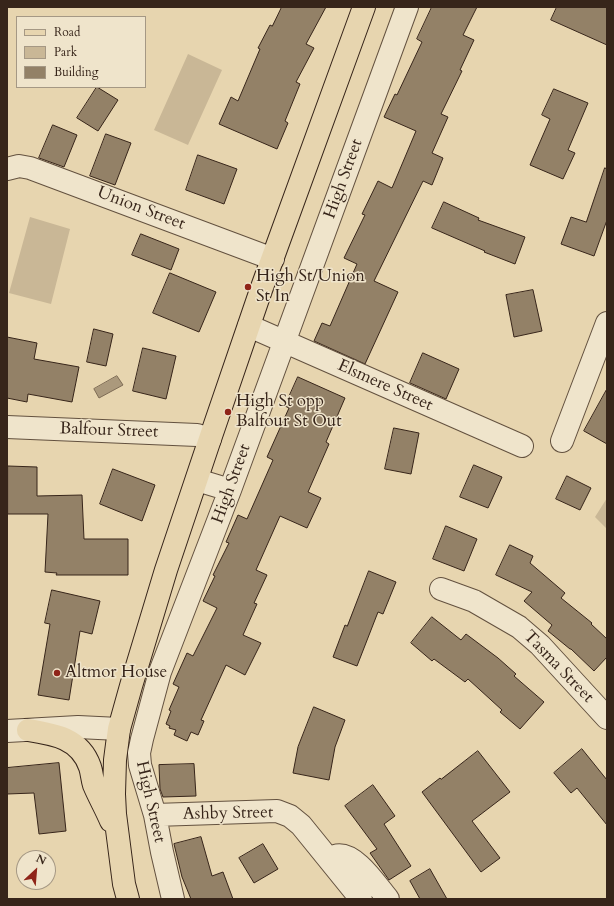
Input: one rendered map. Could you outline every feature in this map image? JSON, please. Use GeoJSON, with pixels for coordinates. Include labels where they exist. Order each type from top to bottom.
{"type":"FeatureCollection","features":[{"type":"Feature","properties":{"kind":"main road","name":"High Street"},"geometry":{"type":"LineString","coordinates":[[128,899],[124,884],[115,814],[115,760],[118,729],[166,570],[196,480],[261,290],[364,7]]}},
{"type":"Feature","properties":{"kind":"main road"},"geometry":{"type":"LineString","coordinates":[[18,730],[59,736],[80,750],[88,763],[94,783],[118,835]]}},
{"type":"Feature","properties":{"kind":"street","name":"High Street"},"geometry":{"type":"LineString","coordinates":[[173,899],[155,816],[140,765],[139,753],[142,739],[160,672],[230,490],[407,7]]}},
{"type":"Feature","properties":{"kind":"street","name":"Union Street"},"geometry":{"type":"LineString","coordinates":[[7,169],[18,166],[30,168],[273,259]]}},
{"type":"Feature","properties":{"kind":"street"},"geometry":{"type":"LineString","coordinates":[[562,440],[607,323]]}},
{"type":"Feature","properties":{"kind":"street","name":"Elsmere Street"},"geometry":{"type":"LineString","coordinates":[[249,326],[522,446]]}},
{"type":"Feature","properties":{"kind":"street","name":"Balfour Street"},"geometry":{"type":"LineString","coordinates":[[7,427],[197,435],[210,439]]}},
{"type":"Feature","properties":{"kind":"street"},"geometry":{"type":"LineString","coordinates":[[196,480],[230,490]]}},
{"type":"Feature","properties":{"kind":"street","name":"Tasma Street"},"geometry":{"type":"LineString","coordinates":[[441,589],[474,602],[519,626],[605,709]]}},
{"type":"Feature","properties":{"kind":"street"},"geometry":{"type":"LineString","coordinates":[[18,730],[78,727],[118,729]]}},
{"type":"Feature","properties":{"kind":"street","name":"Ashby Street"},"geometry":{"type":"LineString","coordinates":[[155,816],[277,811],[290,816],[301,825],[361,899]]}},
{"type":"Feature","properties":{"kind":"street"},"geometry":{"type":"LineString","coordinates":[[330,859],[336,856],[346,857],[355,861],[388,899]]}},
{"type":"Feature","properties":{"kind":"green space"},"geometry":{"type":"Polygon","coordinates":[[[188,54],[222,70],[188,145],[154,130],[188,54]]]}},
{"type":"Feature","properties":{"kind":"green space"},"geometry":{"type":"Polygon","coordinates":[[[30,217],[70,229],[51,304],[9,293],[30,217]]]}},
{"type":"Feature","properties":{"kind":"green space"},"geometry":{"type":"Polygon","coordinates":[[[607,498],[607,529],[595,517],[607,498]]]}},
{"type":"Feature","properties":{"kind":"shaded area"},"geometry":{"type":"Polygon","coordinates":[[[117,376],[123,385],[99,398],[94,389],[117,376]]]}},
{"type":"Feature","properties":{"kind":"building"},"geometry":{"type":"Polygon","coordinates":[[[282,7],[326,7],[306,44],[314,48],[296,82],[300,84],[285,121],[288,123],[277,149],[219,124],[231,97],[238,101],[260,49],[258,48],[270,25],[272,26],[282,7]]]}},
{"type":"Feature","properties":{"kind":"building"},"geometry":{"type":"Polygon","coordinates":[[[432,7],[477,7],[463,35],[474,40],[460,70],[462,71],[441,114],[448,117],[432,153],[443,158],[432,185],[423,181],[374,281],[398,292],[365,364],[314,341],[322,323],[330,326],[357,264],[344,258],[365,215],[362,214],[378,181],[392,188],[416,131],[384,117],[395,94],[397,95],[422,42],[417,39],[432,7]]]}},
{"type":"Feature","properties":{"kind":"building"},"geometry":{"type":"Polygon","coordinates":[[[557,7],[607,7],[607,45],[551,20],[557,7]]]}},
{"type":"Feature","properties":{"kind":"building"},"geometry":{"type":"Polygon","coordinates":[[[96,88],[118,100],[98,131],[77,118],[96,88]]]}},
{"type":"Feature","properties":{"kind":"building"},"geometry":{"type":"Polygon","coordinates":[[[554,89],[588,103],[568,150],[575,153],[563,179],[530,165],[550,119],[542,115],[554,89]]]}},
{"type":"Feature","properties":{"kind":"building"},"geometry":{"type":"Polygon","coordinates":[[[53,125],[77,135],[64,167],[39,158],[53,125]]]}},
{"type":"Feature","properties":{"kind":"building"},"geometry":{"type":"Polygon","coordinates":[[[106,134],[131,143],[115,185],[90,176],[106,134]]]}},
{"type":"Feature","properties":{"kind":"building"},"geometry":{"type":"Polygon","coordinates":[[[198,155],[237,169],[224,204],[186,190],[198,155]]]}},
{"type":"Feature","properties":{"kind":"building"},"geometry":{"type":"Polygon","coordinates":[[[605,168],[607,169],[607,220],[594,256],[561,244],[571,217],[586,222],[605,168]]]}},
{"type":"Feature","properties":{"kind":"building"},"geometry":{"type":"Polygon","coordinates":[[[444,202],[479,218],[478,220],[525,237],[515,264],[484,252],[485,251],[432,228],[444,202]]]}},
{"type":"Feature","properties":{"kind":"building"},"geometry":{"type":"Polygon","coordinates":[[[141,234],[179,249],[171,270],[132,255],[141,234]]]}},
{"type":"Feature","properties":{"kind":"building"},"geometry":{"type":"Polygon","coordinates":[[[170,273],[216,292],[199,332],[153,313],[170,273]]]}},
{"type":"Feature","properties":{"kind":"building"},"geometry":{"type":"Polygon","coordinates":[[[533,290],[542,331],[514,337],[506,295],[533,290]]]}},
{"type":"Feature","properties":{"kind":"building"},"geometry":{"type":"Polygon","coordinates":[[[94,329],[113,334],[106,366],[87,362],[94,329]]]}},
{"type":"Feature","properties":{"kind":"building"},"geometry":{"type":"Polygon","coordinates":[[[7,337],[37,343],[34,359],[79,367],[72,402],[28,394],[27,402],[7,398],[7,337]]]}},
{"type":"Feature","properties":{"kind":"building"},"geometry":{"type":"Polygon","coordinates":[[[143,348],[176,356],[166,399],[133,391],[143,348]]]}},
{"type":"Feature","properties":{"kind":"building"},"geometry":{"type":"Polygon","coordinates":[[[423,353],[459,369],[446,399],[410,383],[423,353]]]}},
{"type":"Feature","properties":{"kind":"building"},"geometry":{"type":"Polygon","coordinates":[[[298,377],[345,398],[326,442],[329,444],[308,492],[321,498],[307,528],[280,516],[256,570],[267,575],[254,603],[257,604],[243,635],[261,643],[245,675],[226,665],[201,720],[204,721],[198,735],[191,732],[187,741],[174,735],[176,730],[169,728],[170,726],[166,724],[171,711],[169,710],[179,687],[173,684],[187,653],[193,656],[217,608],[203,601],[215,576],[213,575],[229,543],[226,542],[238,515],[247,519],[273,460],[267,457],[289,408],[285,406],[298,377]]]}},
{"type":"Feature","properties":{"kind":"building"},"geometry":{"type":"Polygon","coordinates":[[[607,389],[607,444],[584,431],[607,389]]]}},
{"type":"Feature","properties":{"kind":"building"},"geometry":{"type":"Polygon","coordinates":[[[394,428],[419,433],[411,474],[385,469],[394,428]]]}},
{"type":"Feature","properties":{"kind":"building"},"geometry":{"type":"Polygon","coordinates":[[[474,465],[502,477],[488,508],[460,497],[474,465]]]}},
{"type":"Feature","properties":{"kind":"building"},"geometry":{"type":"Polygon","coordinates":[[[8,466],[37,467],[37,496],[82,495],[84,539],[128,539],[128,575],[56,575],[57,573],[45,572],[48,514],[8,514],[8,466]]]}},
{"type":"Feature","properties":{"kind":"building"},"geometry":{"type":"Polygon","coordinates":[[[113,469],[155,485],[142,521],[100,504],[113,469]]]}},
{"type":"Feature","properties":{"kind":"building"},"geometry":{"type":"Polygon","coordinates":[[[567,476],[591,488],[580,510],[556,499],[567,476]]]}},
{"type":"Feature","properties":{"kind":"building"},"geometry":{"type":"Polygon","coordinates":[[[446,526],[477,539],[464,571],[433,559],[446,526]]]}},
{"type":"Feature","properties":{"kind":"building"},"geometry":{"type":"Polygon","coordinates":[[[510,545],[533,556],[530,563],[565,593],[561,598],[592,623],[591,624],[607,639],[607,657],[594,671],[571,649],[548,631],[552,625],[524,601],[532,592],[496,575],[510,545]]]}},
{"type":"Feature","properties":{"kind":"building"},"geometry":{"type":"Polygon","coordinates":[[[369,571],[396,582],[383,614],[378,612],[357,666],[333,657],[345,625],[347,626],[369,571]]]}},
{"type":"Feature","properties":{"kind":"building"},"geometry":{"type":"Polygon","coordinates":[[[52,590],[100,601],[92,634],[80,631],[69,700],[38,695],[50,624],[45,623],[52,590]]]}},
{"type":"Feature","properties":{"kind":"building"},"geometry":{"type":"Polygon","coordinates":[[[432,617],[461,640],[466,634],[498,658],[516,674],[514,676],[544,702],[520,729],[500,712],[502,710],[468,679],[465,682],[434,659],[432,661],[411,643],[432,617]]]}},
{"type":"Feature","properties":{"kind":"building"},"geometry":{"type":"Polygon","coordinates":[[[314,707],[345,720],[335,747],[329,780],[293,773],[298,747],[314,707]]]}},
{"type":"Feature","properties":{"kind":"building"},"geometry":{"type":"Polygon","coordinates":[[[582,749],[607,780],[607,825],[577,788],[571,793],[554,773],[582,749]]]}},
{"type":"Feature","properties":{"kind":"building"},"geometry":{"type":"Polygon","coordinates":[[[478,751],[510,792],[472,821],[500,858],[481,872],[422,792],[478,751]]]}},
{"type":"Feature","properties":{"kind":"building"},"geometry":{"type":"Polygon","coordinates":[[[59,763],[66,831],[39,834],[34,793],[7,794],[7,768],[59,763]]]}},
{"type":"Feature","properties":{"kind":"building"},"geometry":{"type":"Polygon","coordinates":[[[194,764],[196,796],[163,797],[160,789],[159,765],[194,764]]]}},
{"type":"Feature","properties":{"kind":"building"},"geometry":{"type":"Polygon","coordinates":[[[373,785],[395,816],[384,824],[411,866],[389,880],[370,853],[377,849],[345,806],[373,785]]]}},
{"type":"Feature","properties":{"kind":"building"},"geometry":{"type":"Polygon","coordinates":[[[201,837],[212,876],[223,872],[233,899],[191,899],[182,877],[174,844],[201,837]]]}},
{"type":"Feature","properties":{"kind":"building"},"geometry":{"type":"Polygon","coordinates":[[[263,844],[278,869],[254,883],[239,858],[263,844]]]}},
{"type":"Feature","properties":{"kind":"building"},"geometry":{"type":"Polygon","coordinates":[[[430,869],[447,899],[420,899],[410,881],[430,869]]]}},
{"type":"Feature","properties":{"kind":"place","name":"High St/Union St In"},"geometry":{"type":"Point","coordinates":[248,287]}},
{"type":"Feature","properties":{"kind":"place","name":"High St opp Balfour St Out"},"geometry":{"type":"Point","coordinates":[228,412]}},
{"type":"Feature","properties":{"kind":"place","name":"Altmor House"},"geometry":{"type":"Point","coordinates":[57,673]}}]}
